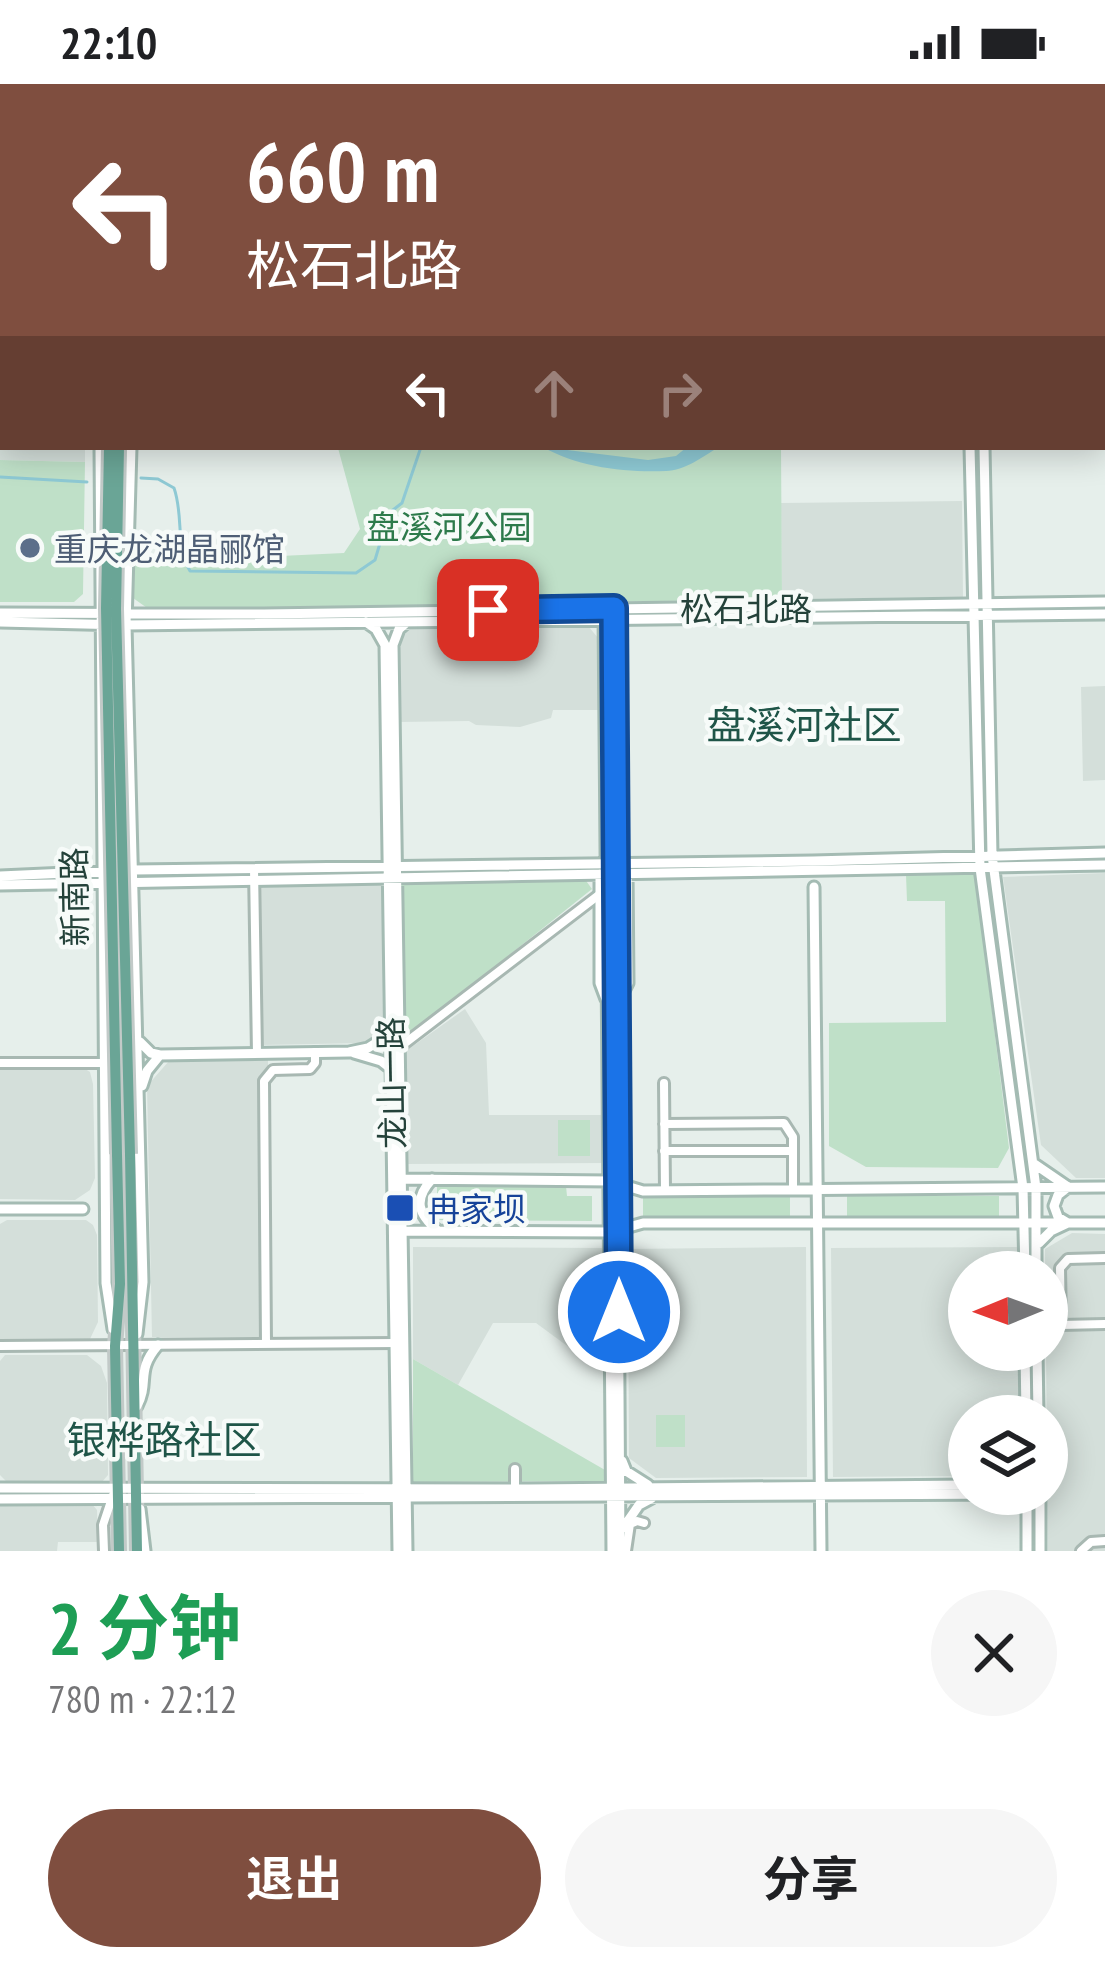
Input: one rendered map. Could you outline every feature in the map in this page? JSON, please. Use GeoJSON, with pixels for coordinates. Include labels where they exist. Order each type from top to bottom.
{"type":"FeatureCollection","features":[{"type":"Feature","properties":{"kind":"main road","name":"新南路"},"geometry":{"type":"LineString","coordinates":[[100,450],[105,1234],[115,1346]]}},
{"type":"Feature","properties":{"kind":"main road","name":"新南路"},"geometry":{"type":"LineString","coordinates":[[109,450],[106,608],[141,1551]]}},
{"type":"Feature","properties":{"kind":"main road","name":"新南路"},"geometry":{"type":"LineString","coordinates":[[118,1551],[115,1346],[124,1154],[116,609],[119,450]]}},
{"type":"Feature","properties":{"kind":"main road","name":"新南路"},"geometry":{"type":"LineString","coordinates":[[131,450],[126,620],[143,1282],[136,1346]]}},
{"type":"Feature","properties":{"kind":"main road"},"geometry":{"type":"LineString","coordinates":[[970,450],[980,862],[1023,1189],[1036,1248]]}},
{"type":"Feature","properties":{"kind":"main road"},"geometry":{"type":"LineString","coordinates":[[984,450],[992,855],[1036,1188],[1027,1251]]}},
{"type":"Feature","properties":{"kind":"main road","name":"松石北路"},"geometry":{"type":"LineString","coordinates":[[986,611],[1105,602]]}},
{"type":"Feature","properties":{"kind":"main road"},"geometry":{"type":"LineString","coordinates":[[0,613],[99,619]]}},
{"type":"Feature","properties":{"kind":"main road"},"geometry":{"type":"LineString","coordinates":[[609,613],[620,1551]]}},
{"type":"Feature","properties":{"kind":"main road","name":"松石北路"},"geometry":{"type":"LineString","coordinates":[[126,620],[609,613],[1105,614]]}},
{"type":"Feature","properties":{"kind":"main road","name":"松石北路"},"geometry":{"type":"LineString","coordinates":[[99,619],[407,622],[609,613]]}},
{"type":"Feature","properties":{"kind":"main road"},"geometry":{"type":"LineString","coordinates":[[0,622],[99,619]]}},
{"type":"Feature","properties":{"kind":"main road","name":"龙山一路"},"geometry":{"type":"LineString","coordinates":[[366,622],[376,628],[385,645],[400,1047],[397,1179],[403,1551]]}},
{"type":"Feature","properties":{"kind":"main road","name":"龙山一路"},"geometry":{"type":"LineString","coordinates":[[397,1179],[390,1068],[393,645],[407,622]]}},
{"type":"Feature","properties":{"kind":"main road"},"geometry":{"type":"LineString","coordinates":[[612,870],[803,872],[980,862],[992,855],[1105,853]]}},
{"type":"Feature","properties":{"kind":"main road"},"geometry":{"type":"LineString","coordinates":[[0,885],[134,875],[980,862],[993,868],[1105,865]]}},
{"type":"Feature","properties":{"kind":"main road"},"geometry":{"type":"LineString","coordinates":[[612,870],[600,894],[600,982],[613,1006]]}},
{"type":"Feature","properties":{"kind":"main road"},"geometry":{"type":"LineString","coordinates":[[612,870],[628,983],[613,1006]]}},
{"type":"Feature","properties":{"kind":"main road"},"geometry":{"type":"LineString","coordinates":[[820,1551],[814,887],[825,871]]}},
{"type":"Feature","properties":{"kind":"main road"},"geometry":{"type":"LineString","coordinates":[[803,872],[814,887]]}},
{"type":"Feature","properties":{"kind":"main road"},"geometry":{"type":"LineString","coordinates":[[0,876],[101,878]]}},
{"type":"Feature","properties":{"kind":"main road"},"geometry":{"type":"LineString","coordinates":[[139,1040],[151,1053],[160,1055],[349,1052],[368,1051],[390,1034]]}},
{"type":"Feature","properties":{"kind":"main road"},"geometry":{"type":"LineString","coordinates":[[368,1051],[390,1068]]}},
{"type":"Feature","properties":{"kind":"main road"},"geometry":{"type":"LineString","coordinates":[[140,1092],[147,1071],[160,1055]]}},
{"type":"Feature","properties":{"kind":"main road"},"geometry":{"type":"LineString","coordinates":[[1033,1163],[1068,1187]]}},
{"type":"Feature","properties":{"kind":"main road"},"geometry":{"type":"LineString","coordinates":[[397,1179],[615,1183],[643,1191],[1105,1187]]}},
{"type":"Feature","properties":{"kind":"main road"},"geometry":{"type":"LineString","coordinates":[[432,1179],[418,1199],[419,1210],[438,1231]]}},
{"type":"Feature","properties":{"kind":"main road"},"geometry":{"type":"LineString","coordinates":[[0,1209],[83,1209],[105,1185]]}},
{"type":"Feature","properties":{"kind":"main road"},"geometry":{"type":"LineString","coordinates":[[1068,1187],[1054,1206],[1068,1223]]}},
{"type":"Feature","properties":{"kind":"main road"},"geometry":{"type":"LineString","coordinates":[[83,1209],[105,1234]]}},
{"type":"Feature","properties":{"kind":"main road"},"geometry":{"type":"LineString","coordinates":[[398,1231],[615,1230],[643,1223],[1105,1223]]}},
{"type":"Feature","properties":{"kind":"main road"},"geometry":{"type":"LineString","coordinates":[[1036,1248],[1051,1231],[1068,1223]]}},
{"type":"Feature","properties":{"kind":"main road"},"geometry":{"type":"LineString","coordinates":[[615,1230],[620,1551]]}},
{"type":"Feature","properties":{"kind":"main road"},"geometry":{"type":"LineString","coordinates":[[137,1406],[142,1396],[142,1369],[158,1345]]}},
{"type":"Feature","properties":{"kind":"main road"},"geometry":{"type":"LineString","coordinates":[[620,1456],[626,1471],[653,1492]]}},
{"type":"Feature","properties":{"kind":"main road"},"geometry":{"type":"LineString","coordinates":[[820,1491],[948,1486]]}},
{"type":"Feature","properties":{"kind":"main road"},"geometry":{"type":"LineString","coordinates":[[0,1488],[115,1496]]}},
{"type":"Feature","properties":{"kind":"main road"},"geometry":{"type":"LineString","coordinates":[[402,1494],[616,1492]]}},
{"type":"Feature","properties":{"kind":"main road"},"geometry":{"type":"LineString","coordinates":[[620,1533],[628,1517],[653,1492]]}},
{"type":"Feature","properties":{"kind":"main road"},"geometry":{"type":"LineString","coordinates":[[0,1499],[137,1493],[948,1493]]}},
{"type":"Feature","properties":{"kind":"main road"},"geometry":{"type":"LineString","coordinates":[[1027,1515],[1027,1551]]}},
{"type":"Feature","properties":{"kind":"main road"},"geometry":{"type":"LineString","coordinates":[[1040,1515],[1040,1551]]}},
{"type":"Feature","properties":{"kind":"street"},"geometry":{"type":"LineString","coordinates":[[254,874],[257,1053]]}},
{"type":"Feature","properties":{"kind":"street"},"geometry":{"type":"LineString","coordinates":[[400,1047],[600,894]]}},
{"type":"Feature","properties":{"kind":"street"},"geometry":{"type":"LineString","coordinates":[[266,1344],[264,1081],[273,1070],[310,1069],[316,1052]]}},
{"type":"Feature","properties":{"kind":"street"},"geometry":{"type":"LineString","coordinates":[[0,1063],[104,1063]]}},
{"type":"Feature","properties":{"kind":"street"},"geometry":{"type":"LineString","coordinates":[[664,1083],[665,1191]]}},
{"type":"Feature","properties":{"kind":"street"},"geometry":{"type":"LineString","coordinates":[[664,1124],[784,1123],[793,1137],[793,1190]]}},
{"type":"Feature","properties":{"kind":"street"},"geometry":{"type":"LineString","coordinates":[[664,1151],[793,1151]]}},
{"type":"Feature","properties":{"kind":"street"},"geometry":{"type":"LineString","coordinates":[[1105,1258],[1068,1258],[1060,1268],[1060,1287],[1061,1325],[1105,1324]]}},
{"type":"Feature","properties":{"kind":"street"},"geometry":{"type":"LineString","coordinates":[[0,1346],[400,1344]]}},
{"type":"Feature","properties":{"kind":"street"},"geometry":{"type":"LineString","coordinates":[[515,1469],[515,1490]]}},
{"type":"Feature","properties":{"kind":"street"},"geometry":{"type":"LineString","coordinates":[[104,1551],[104,1525],[115,1496]]}},
{"type":"Feature","properties":{"kind":"street"},"geometry":{"type":"LineString","coordinates":[[620,1551],[630,1524],[644,1523]]}},
{"type":"Feature","properties":{"kind":"street"},"geometry":{"type":"LineString","coordinates":[[1081,1551],[1091,1542],[1105,1541]]}},
{"type":"Feature","properties":{"kind":"shaded area"},"geometry":{"type":"Polygon","coordinates":[[[0,450],[85,450],[85,462],[0,460],[0,450]]]}},
{"type":"Feature","properties":{"kind":"shaded area"},"geometry":{"type":"Polygon","coordinates":[[[962,501],[963,597],[782,599],[781,503],[962,501]]]}},
{"type":"Feature","properties":{"kind":"shaded area"},"geometry":{"type":"Polygon","coordinates":[[[588,626],[599,639],[599,710],[553,710],[551,718],[520,727],[469,721],[399,722],[398,642],[411,627],[588,626]]]}},
{"type":"Feature","properties":{"kind":"shaded area"},"geometry":{"type":"Polygon","coordinates":[[[1105,686],[1105,780],[1083,781],[1081,687],[1105,686]]]}},
{"type":"Feature","properties":{"kind":"shaded area"},"geometry":{"type":"Polygon","coordinates":[[[1105,873],[1105,1178],[1076,1178],[1041,1145],[1003,877],[1105,873]]]}},
{"type":"Feature","properties":{"kind":"shaded area"},"geometry":{"type":"Polygon","coordinates":[[[382,884],[383,1027],[365,1043],[261,1045],[258,885],[382,884]]]}},
{"type":"Feature","properties":{"kind":"shaded area"},"geometry":{"type":"Polygon","coordinates":[[[465,1009],[486,1043],[489,1115],[606,1115],[605,1163],[405,1164],[403,1053],[465,1009]]]}},
{"type":"Feature","properties":{"kind":"shaded area"},"geometry":{"type":"Polygon","coordinates":[[[268,1060],[270,1337],[152,1337],[147,1086],[169,1061],[268,1060]]]}},
{"type":"Feature","properties":{"kind":"shaded area"},"geometry":{"type":"Polygon","coordinates":[[[82,1067],[90,1072],[93,1084],[95,1178],[90,1190],[75,1200],[0,1199],[0,1068],[82,1067]]]}},
{"type":"Feature","properties":{"kind":"shaded area"},"geometry":{"type":"Polygon","coordinates":[[[7,1220],[86,1220],[93,1225],[98,1322],[90,1339],[0,1341],[0,1224],[7,1220]]]}},
{"type":"Feature","properties":{"kind":"shaded area"},"geometry":{"type":"Polygon","coordinates":[[[1072,1233],[1105,1234],[1105,1551],[1048,1551],[1048,1515],[1068,1515],[1068,1395],[1046,1395],[1046,1371],[1068,1371],[1068,1251],[1045,1249],[1072,1233]]]}},
{"type":"Feature","properties":{"kind":"shaded area"},"geometry":{"type":"Polygon","coordinates":[[[413,1247],[605,1248],[604,1362],[589,1362],[536,1323],[493,1323],[458,1385],[413,1359],[413,1247]]]}},
{"type":"Feature","properties":{"kind":"shaded area"},"geometry":{"type":"Polygon","coordinates":[[[806,1247],[807,1477],[656,1478],[629,1458],[628,1249],[806,1247]]]}},
{"type":"Feature","properties":{"kind":"shaded area"},"geometry":{"type":"Polygon","coordinates":[[[1018,1247],[1018,1251],[948,1251],[948,1371],[1019,1371],[1019,1395],[948,1395],[948,1476],[833,1477],[831,1248],[1018,1247]]]}},
{"type":"Feature","properties":{"kind":"shaded area"},"geometry":{"type":"Polygon","coordinates":[[[5,1355],[87,1355],[101,1366],[107,1383],[108,1475],[101,1483],[7,1482],[0,1475],[0,1361],[5,1355]]]}},
{"type":"Feature","properties":{"kind":"shaded area"},"geometry":{"type":"Polygon","coordinates":[[[91,1503],[97,1510],[98,1542],[58,1542],[57,1551],[0,1551],[0,1504],[91,1503]]]}},
{"type":"Feature","properties":{"kind":"green space","name":"盘溪河公园"},"geometry":{"type":"Polygon","coordinates":[[[339,450],[781,450],[782,599],[150,610],[133,598],[131,563],[344,553],[360,529],[339,450]]]}},
{"type":"Feature","properties":{"kind":"green space"},"geometry":{"type":"Polygon","coordinates":[[[0,460],[85,462],[83,594],[74,602],[0,602],[0,460]]]}},
{"type":"Feature","properties":{"kind":"green space"},"geometry":{"type":"Polygon","coordinates":[[[975,874],[1009,1148],[998,1168],[866,1167],[829,1146],[829,1023],[946,1022],[945,901],[907,901],[906,875],[975,874]]]}},
{"type":"Feature","properties":{"kind":"green space"},"geometry":{"type":"Polygon","coordinates":[[[584,878],[592,889],[403,1040],[401,880],[584,878]]]}},
{"type":"Feature","properties":{"kind":"green space"},"geometry":{"type":"Polygon","coordinates":[[[558,1120],[590,1120],[590,1156],[558,1156],[558,1120]]]}},
{"type":"Feature","properties":{"kind":"green space"},"geometry":{"type":"Polygon","coordinates":[[[437,1186],[566,1186],[567,1196],[592,1196],[592,1221],[437,1220],[437,1186]]]}},
{"type":"Feature","properties":{"kind":"green space"},"geometry":{"type":"Polygon","coordinates":[[[847,1196],[999,1196],[999,1218],[847,1219],[847,1196]]]}},
{"type":"Feature","properties":{"kind":"green space"},"geometry":{"type":"Polygon","coordinates":[[[643,1197],[790,1197],[790,1218],[643,1217],[643,1197]]]}},
{"type":"Feature","properties":{"kind":"green space"},"geometry":{"type":"Polygon","coordinates":[[[413,1359],[605,1470],[605,1481],[413,1482],[413,1359]]]}},
{"type":"Feature","properties":{"kind":"green space"},"geometry":{"type":"Polygon","coordinates":[[[656,1415],[685,1415],[685,1447],[656,1447],[656,1415]]]}},
{"type":"Feature","properties":{"kind":"water"},"geometry":{"type":"Polygon","coordinates":[[[549,450],[648,460],[676,456],[683,450],[714,450],[680,469],[651,471],[619,470],[549,450]]]}},
{"type":"Feature","properties":{"kind":"waterway"},"geometry":{"type":"LineString","coordinates":[[141,478],[158,479],[174,488],[190,571],[356,573],[375,560],[389,513],[402,503],[420,450]]}},
{"type":"Feature","properties":{"kind":"waterway"},"geometry":{"type":"LineString","coordinates":[[0,477],[87,482]]}},
{"type":"Feature","properties":{"kind":"place","name":"重庆龙湖晶郦馆"},"geometry":{"type":"Point","coordinates":[30,548]}},
{"type":"Feature","properties":{"kind":"place","name":"冉家坝"},"geometry":{"type":"Point","coordinates":[400,1208]}},
{"type":"Feature","properties":{"kind":"district","name":"盘溪河社区"},"geometry":{"type":"Point","coordinates":[804,724]}},
{"type":"Feature","properties":{"kind":"district","name":"银桦路社区"},"geometry":{"type":"Point","coordinates":[164,1439]}},
{"type":"Feature","properties":{"kind":"route"},"geometry":{"type":"LineString","coordinates":[[488,610],[614,608],[619,1312]]}}]}
